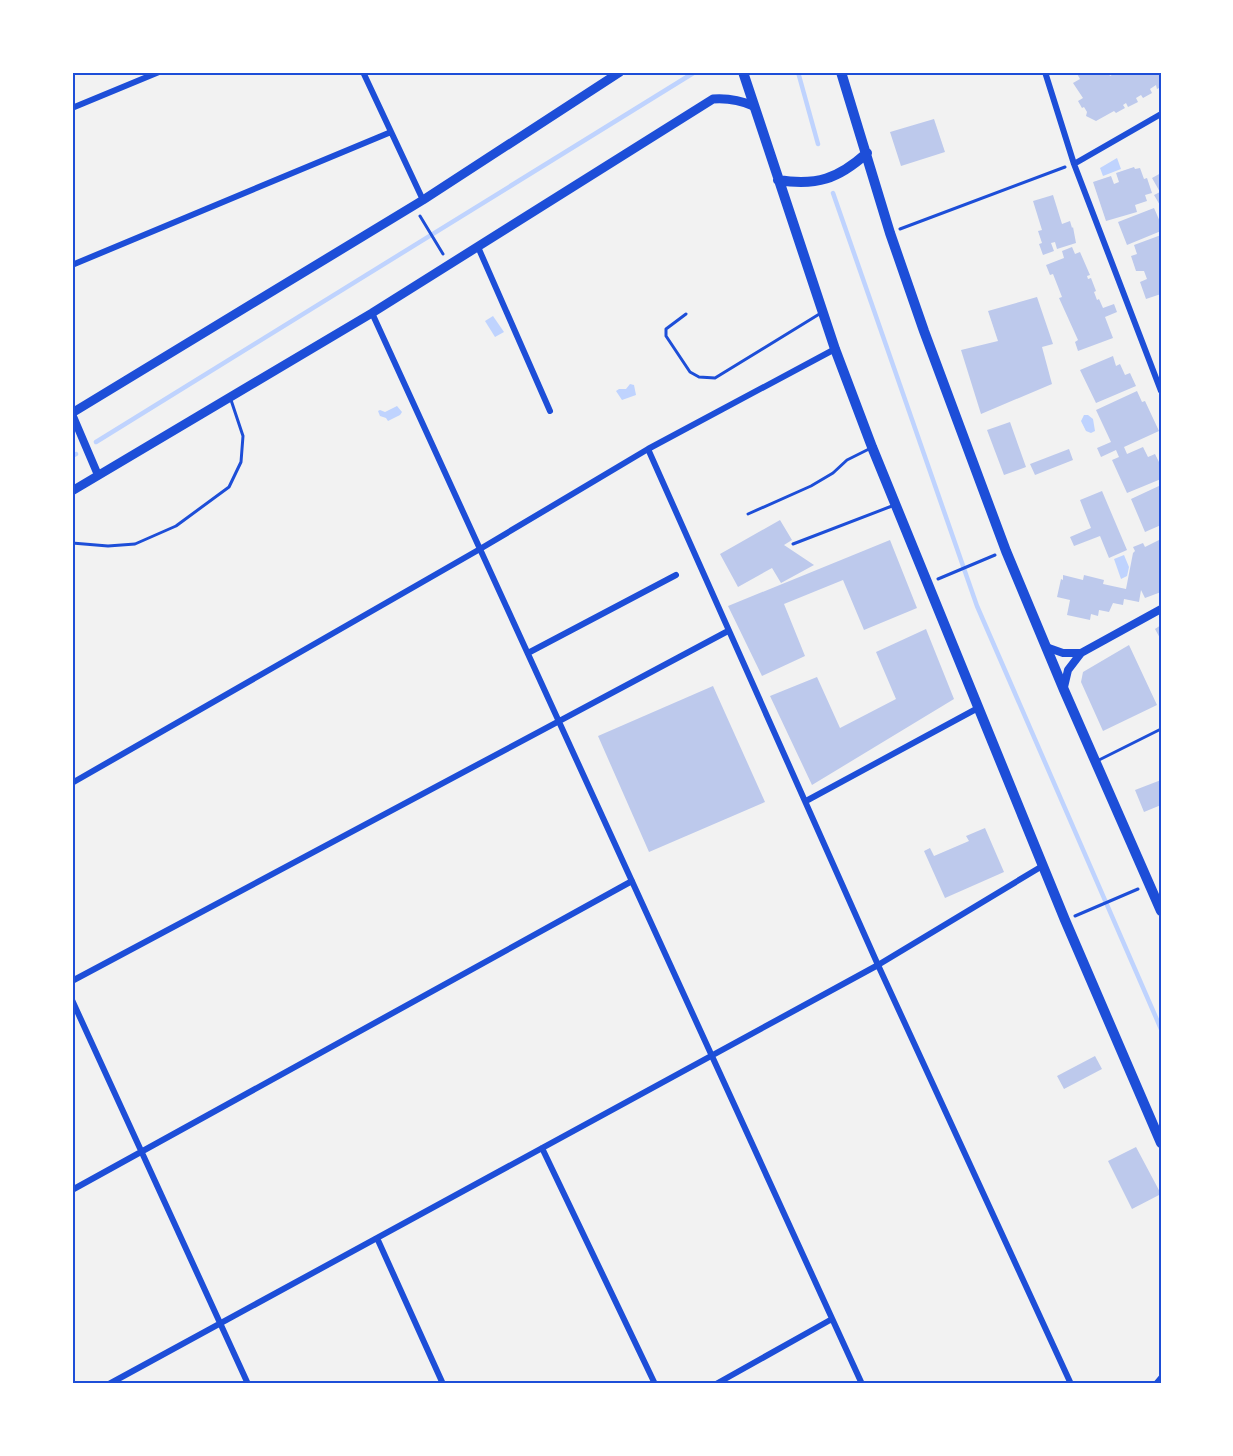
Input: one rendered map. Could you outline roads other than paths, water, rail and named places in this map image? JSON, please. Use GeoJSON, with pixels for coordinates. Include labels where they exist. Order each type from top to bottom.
{"type":"FeatureCollection","features":[{"type":"Feature","properties":{"kind":"highway"},"geometry":{"type":"LineString","coordinates":[[743,72],[835,349],[872,447],[978,708],[1161,1143]]}},
{"type":"Feature","properties":{"kind":"highway"},"geometry":{"type":"LineString","coordinates":[[841,72],[890,233],[1006,551],[1161,911]]}},
{"type":"Feature","properties":{"kind":"highway"},"geometry":{"type":"LineString","coordinates":[[778,180],[801,183],[833,177],[845,171],[867,153]]}},
{"type":"Feature","properties":{"kind":"main road"},"geometry":{"type":"LineString","coordinates":[[72,413],[423,200],[620,72]]}},
{"type":"Feature","properties":{"kind":"main road"},"geometry":{"type":"LineString","coordinates":[[72,491],[372,313],[713,99],[741,100],[753,106]]}},
{"type":"Feature","properties":{"kind":"street"},"geometry":{"type":"LineString","coordinates":[[72,108],[159,72]]}},
{"type":"Feature","properties":{"kind":"street"},"geometry":{"type":"LineString","coordinates":[[363,72],[423,200]]}},
{"type":"Feature","properties":{"kind":"street"},"geometry":{"type":"LineString","coordinates":[[1045,72],[1074,164],[1161,391]]}},
{"type":"Feature","properties":{"kind":"street"},"geometry":{"type":"LineString","coordinates":[[1074,164],[1161,114]]}},
{"type":"Feature","properties":{"kind":"street"},"geometry":{"type":"LineString","coordinates":[[72,265],[391,132]]}},
{"type":"Feature","properties":{"kind":"street"},"geometry":{"type":"LineString","coordinates":[[478,247],[550,411]]}},
{"type":"Feature","properties":{"kind":"street"},"geometry":{"type":"LineString","coordinates":[[372,313],[862,1384]]}},
{"type":"Feature","properties":{"kind":"street"},"geometry":{"type":"LineString","coordinates":[[72,783],[480,549],[648,449],[835,349]]}},
{"type":"Feature","properties":{"kind":"street"},"geometry":{"type":"LineString","coordinates":[[72,413],[99,475]]}},
{"type":"Feature","properties":{"kind":"street"},"geometry":{"type":"LineString","coordinates":[[648,449],[878,965],[1071,1384]]}},
{"type":"Feature","properties":{"kind":"street"},"geometry":{"type":"LineString","coordinates":[[528,653],[676,575]]}},
{"type":"Feature","properties":{"kind":"street"},"geometry":{"type":"LineString","coordinates":[[1064,690],[1068,670],[1081,653],[1161,609]]}},
{"type":"Feature","properties":{"kind":"street"},"geometry":{"type":"LineString","coordinates":[[72,981],[728,631]]}},
{"type":"Feature","properties":{"kind":"street"},"geometry":{"type":"LineString","coordinates":[[1046,647],[1063,653],[1081,653]]}},
{"type":"Feature","properties":{"kind":"street"},"geometry":{"type":"LineString","coordinates":[[806,801],[978,708]]}},
{"type":"Feature","properties":{"kind":"street"},"geometry":{"type":"LineString","coordinates":[[109,1384],[878,965],[1044,866]]}},
{"type":"Feature","properties":{"kind":"street"},"geometry":{"type":"LineString","coordinates":[[72,1190],[632,881]]}},
{"type":"Feature","properties":{"kind":"street"},"geometry":{"type":"LineString","coordinates":[[72,999],[248,1384]]}},
{"type":"Feature","properties":{"kind":"street"},"geometry":{"type":"LineString","coordinates":[[542,1148],[655,1384]]}},
{"type":"Feature","properties":{"kind":"street"},"geometry":{"type":"LineString","coordinates":[[377,1238],[443,1384]]}},
{"type":"Feature","properties":{"kind":"street"},"geometry":{"type":"LineString","coordinates":[[716,1384],[832,1319]]}},
{"type":"Feature","properties":{"kind":"street"},"geometry":{"type":"LineString","coordinates":[[1156,1384],[1161,1378]]}},
{"type":"Feature","properties":{"kind":"lane"},"geometry":{"type":"LineString","coordinates":[[686,314],[666,329],[666,336],[690,372],[699,377],[715,378],[823,312]]}},
{"type":"Feature","properties":{"kind":"lane"},"geometry":{"type":"LineString","coordinates":[[72,543],[108,546],[135,544],[176,526],[229,487],[241,462],[243,436],[230,397]]}},
{"type":"Feature","properties":{"kind":"lane"},"geometry":{"type":"LineString","coordinates":[[748,514],[810,486],[847,460],[872,447]]}},
{"type":"Feature","properties":{"kind":"lane"},"geometry":{"type":"LineString","coordinates":[[793,544],[897,504]]}},
{"type":"Feature","properties":{"kind":"lane"},"geometry":{"type":"LineString","coordinates":[[1095,762],[1161,729]]}},
{"type":"Feature","properties":{"kind":"water"},"geometry":{"type":"Polygon","coordinates":[[[1117,158],[1121,169],[1103,176],[1100,168],[1117,158]]]}},
{"type":"Feature","properties":{"kind":"water"},"geometry":{"type":"Polygon","coordinates":[[[493,316],[504,332],[495,337],[485,321],[493,316]]]}},
{"type":"Feature","properties":{"kind":"water"},"geometry":{"type":"Polygon","coordinates":[[[630,384],[634,385],[636,395],[622,400],[616,391],[626,389],[630,384]]]}},
{"type":"Feature","properties":{"kind":"water"},"geometry":{"type":"Polygon","coordinates":[[[397,406],[402,412],[400,415],[388,421],[380,416],[378,411],[385,412],[397,406]]]}},
{"type":"Feature","properties":{"kind":"water"},"geometry":{"type":"Polygon","coordinates":[[[1084,415],[1093,419],[1095,431],[1091,433],[1086,431],[1081,421],[1084,415]]]}},
{"type":"Feature","properties":{"kind":"water"},"geometry":{"type":"Polygon","coordinates":[[[1124,555],[1129,567],[1127,576],[1121,579],[1114,559],[1124,555]]]}},
{"type":"Feature","properties":{"kind":"waterway"},"geometry":{"type":"LineString","coordinates":[[96,442],[695,72]]}},
{"type":"Feature","properties":{"kind":"waterway"},"geometry":{"type":"LineString","coordinates":[[798,72],[818,144]]}},
{"type":"Feature","properties":{"kind":"waterway"},"geometry":{"type":"LineString","coordinates":[[833,193],[977,606],[1161,1029]]}},
{"type":"Feature","properties":{"kind":"waterway"},"geometry":{"type":"LineString","coordinates":[[72,456],[76,454]]}}]}
